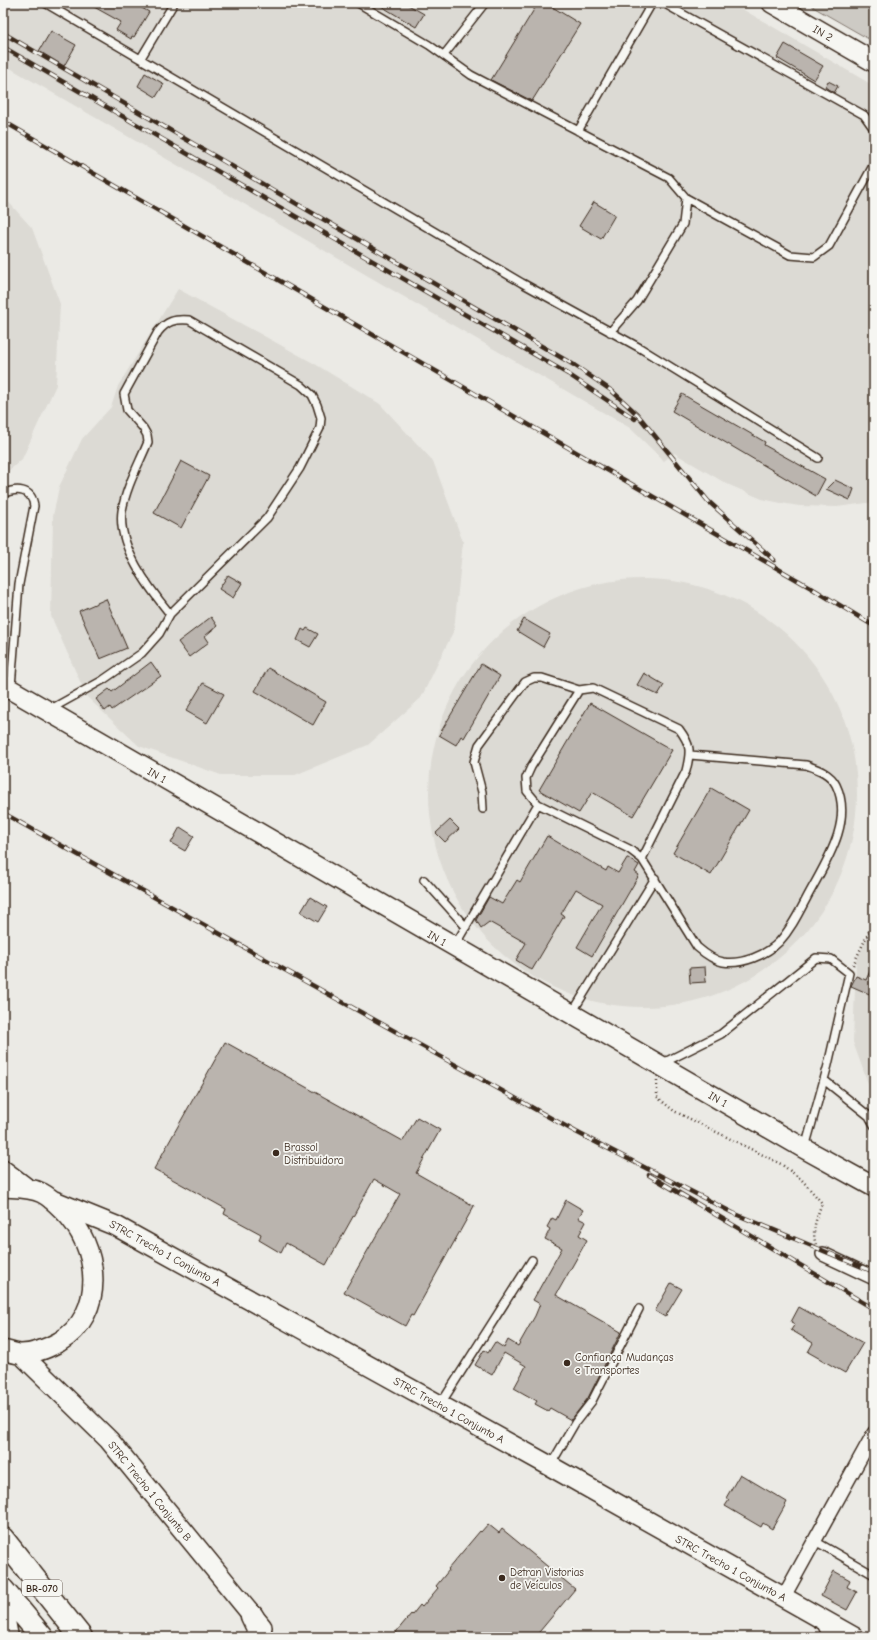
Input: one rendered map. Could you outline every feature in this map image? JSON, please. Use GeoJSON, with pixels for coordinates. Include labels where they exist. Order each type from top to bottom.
{"type":"FeatureCollection","features":[{"type":"Feature","properties":{"kind":"highway","name":"BR-070"},"geometry":{"type":"LineString","coordinates":[[3,1539],[81,1637]]}},
{"type":"Feature","properties":{"kind":"highway","name":"BR-070"},"geometry":{"type":"LineString","coordinates":[[3,1590],[42,1637]]}},
{"type":"Feature","properties":{"kind":"highway"},"geometry":{"type":"LineString","coordinates":[[3,1616],[7,1637]]}},
{"type":"Feature","properties":{"kind":"highway"},"geometry":{"type":"LineString","coordinates":[[252,1616],[262,1637]]}},
{"type":"Feature","properties":{"kind":"main road","name":"IN 2"},"geometry":{"type":"LineString","coordinates":[[772,3],[874,62]]}},
{"type":"Feature","properties":{"kind":"main road","name":"IN 1"},"geometry":{"type":"LineString","coordinates":[[7,687],[571,1015],[874,1187]]}},
{"type":"Feature","properties":{"kind":"main road"},"geometry":{"type":"LineString","coordinates":[[3,1170],[28,1189]]}},
{"type":"Feature","properties":{"kind":"main road"},"geometry":{"type":"LineString","coordinates":[[3,1187],[28,1189],[42,1193],[52,1200],[72,1219],[83,1238],[93,1268],[94,1287],[87,1312],[70,1335],[48,1348],[12,1352]]}},
{"type":"Feature","properties":{"kind":"main road","name":"STRC Trecho 1 Conjunto A"},"geometry":{"type":"LineString","coordinates":[[52,1200],[116,1226],[550,1466],[783,1598],[818,1616],[840,1634]]}},
{"type":"Feature","properties":{"kind":"main road","name":"STRC Trecho 1 Conjunto B"},"geometry":{"type":"LineString","coordinates":[[12,1352],[109,1440],[252,1616],[271,1637]]}},
{"type":"Feature","properties":{"kind":"street"},"geometry":{"type":"LineString","coordinates":[[823,1254],[874,1278]]}},
{"type":"Feature","properties":{"kind":"street"},"geometry":{"type":"LineString","coordinates":[[783,1598],[871,1447],[874,1433]]}},
{"type":"Feature","properties":{"kind":"lane"},"geometry":{"type":"LineString","coordinates":[[46,3],[522,283],[690,379],[818,458]]}},
{"type":"Feature","properties":{"kind":"lane"},"geometry":{"type":"LineString","coordinates":[[141,58],[174,3]]}},
{"type":"Feature","properties":{"kind":"lane"},"geometry":{"type":"LineString","coordinates":[[358,3],[444,55],[470,75],[669,178],[686,198],[790,256],[814,257],[829,246],[874,164]]}},
{"type":"Feature","properties":{"kind":"lane"},"geometry":{"type":"LineString","coordinates":[[444,55],[485,3]]}},
{"type":"Feature","properties":{"kind":"lane"},"geometry":{"type":"LineString","coordinates":[[578,131],[652,3]]}},
{"type":"Feature","properties":{"kind":"lane"},"geometry":{"type":"LineString","coordinates":[[663,3],[864,115],[874,129]]}},
{"type":"Feature","properties":{"kind":"lane"},"geometry":{"type":"LineString","coordinates":[[610,332],[637,301],[683,224],[686,198]]}},
{"type":"Feature","properties":{"kind":"lane"},"geometry":{"type":"LineString","coordinates":[[47,711],[103,680],[142,653],[158,634],[170,614],[267,518],[300,468],[317,437],[321,418],[318,406],[312,395],[301,385],[189,320],[165,323],[158,332],[124,394],[127,410],[147,435],[148,442],[127,492],[122,510],[121,524],[124,540],[146,582],[170,614]]}},
{"type":"Feature","properties":{"kind":"lane"},"geometry":{"type":"LineString","coordinates":[[3,494],[12,490],[22,490],[28,493],[33,499],[34,506],[19,584],[7,687]]}},
{"type":"Feature","properties":{"kind":"lane"},"geometry":{"type":"LineString","coordinates":[[483,810],[482,792],[474,762],[479,745],[525,682],[534,678],[542,678],[579,690],[594,688],[679,729],[688,741],[690,755],[686,771],[642,859]]}},
{"type":"Feature","properties":{"kind":"lane"},"geometry":{"type":"LineString","coordinates":[[579,690],[531,766],[526,778],[527,791],[538,804],[629,849],[642,859],[697,947],[708,956],[723,962],[741,961],[760,955],[778,943],[792,926],[832,853],[841,822],[841,800],[835,783],[824,772],[806,765],[690,755]]}},
{"type":"Feature","properties":{"kind":"lane"},"geometry":{"type":"LineString","coordinates":[[454,947],[538,804]]}},
{"type":"Feature","properties":{"kind":"lane"},"geometry":{"type":"LineString","coordinates":[[571,1015],[655,878]]}},
{"type":"Feature","properties":{"kind":"lane"},"geometry":{"type":"LineString","coordinates":[[424,880],[466,927]]}},
{"type":"Feature","properties":{"kind":"lane"},"geometry":{"type":"LineString","coordinates":[[659,1065],[721,1034],[816,958],[831,959],[849,972],[824,1080],[805,1149]]}},
{"type":"Feature","properties":{"kind":"lane"},"geometry":{"type":"LineString","coordinates":[[824,1080],[869,1116],[874,1125]]}},
{"type":"Feature","properties":{"kind":"lane"},"geometry":{"type":"LineString","coordinates":[[440,1405],[532,1260]]}},
{"type":"Feature","properties":{"kind":"lane"},"geometry":{"type":"LineString","coordinates":[[550,1466],[575,1423],[592,1401],[639,1309]]}},
{"type":"Feature","properties":{"kind":"lane"},"geometry":{"type":"LineString","coordinates":[[815,1541],[874,1575]]}},
{"type":"Feature","properties":{"kind":"path"},"geometry":{"type":"LineString","coordinates":[[849,972],[874,921]]}},
{"type":"Feature","properties":{"kind":"path"},"geometry":{"type":"LineString","coordinates":[[659,1065],[656,1068],[657,1097],[674,1111],[781,1164],[801,1179],[822,1203],[815,1221],[814,1237],[817,1248],[823,1254]]}},
{"type":"Feature","properties":{"kind":"shaded area"},"geometry":{"type":"Polygon","coordinates":[[[3,3],[732,3],[874,86],[874,502],[837,507],[799,506],[781,503],[762,499],[727,484],[674,453],[664,461],[630,428],[3,64],[3,3]]]}},
{"type":"Feature","properties":{"kind":"shaded area"},"geometry":{"type":"Polygon","coordinates":[[[813,3],[874,3],[874,42],[813,7],[813,3]]]}},
{"type":"Feature","properties":{"kind":"shaded area"},"geometry":{"type":"Polygon","coordinates":[[[3,196],[32,228],[60,304],[56,385],[22,459],[3,476],[3,196]]]}},
{"type":"Feature","properties":{"kind":"shaded area"},"geometry":{"type":"Polygon","coordinates":[[[178,289],[315,364],[380,404],[433,461],[463,542],[454,630],[421,698],[368,745],[295,775],[221,775],[139,746],[87,697],[51,616],[53,516],[59,487],[82,439],[111,407],[118,386],[178,289]]]}},
{"type":"Feature","properties":{"kind":"shaded area"},"geometry":{"type":"Polygon","coordinates":[[[643,579],[685,583],[725,595],[762,615],[794,642],[821,674],[841,711],[853,751],[857,793],[853,835],[841,875],[821,912],[794,944],[762,971],[725,991],[685,1003],[643,1007],[601,1003],[561,991],[524,971],[492,944],[465,912],[445,875],[433,835],[429,793],[433,751],[445,711],[465,674],[492,642],[524,615],[561,595],[601,583],[643,579]]]}},
{"type":"Feature","properties":{"kind":"shaded area"},"geometry":{"type":"Polygon","coordinates":[[[874,923],[874,1100],[853,1042],[856,961],[874,923]]]}},
{"type":"Feature","properties":{"kind":"building"},"geometry":{"type":"Polygon","coordinates":[[[87,3],[133,3],[149,12],[134,37],[132,36],[131,39],[116,30],[121,22],[87,3]]]}},
{"type":"Feature","properties":{"kind":"building"},"geometry":{"type":"Polygon","coordinates":[[[376,3],[405,3],[424,14],[416,27],[376,3]]]}},
{"type":"Feature","properties":{"kind":"building"},"geometry":{"type":"Polygon","coordinates":[[[538,3],[546,3],[580,24],[532,101],[491,80],[538,3]]]}},
{"type":"Feature","properties":{"kind":"building"},"geometry":{"type":"Polygon","coordinates":[[[51,31],[76,45],[64,66],[39,51],[51,31]]]}},
{"type":"Feature","properties":{"kind":"building"},"geometry":{"type":"Polygon","coordinates":[[[785,44],[823,66],[814,80],[777,58],[785,44]]]}},
{"type":"Feature","properties":{"kind":"building"},"geometry":{"type":"Polygon","coordinates":[[[145,73],[164,84],[156,97],[138,86],[145,73]]]}},
{"type":"Feature","properties":{"kind":"building"},"geometry":{"type":"Polygon","coordinates":[[[828,81],[838,86],[834,93],[825,87],[828,81]]]}},
{"type":"Feature","properties":{"kind":"building"},"geometry":{"type":"Polygon","coordinates":[[[594,202],[615,215],[601,239],[579,226],[594,202]]]}},
{"type":"Feature","properties":{"kind":"building"},"geometry":{"type":"Polygon","coordinates":[[[682,394],[765,442],[764,445],[825,479],[816,496],[672,411],[682,394]]]}},
{"type":"Feature","properties":{"kind":"building"},"geometry":{"type":"Polygon","coordinates":[[[181,461],[209,476],[181,528],[154,513],[181,461]]]}},
{"type":"Feature","properties":{"kind":"building"},"geometry":{"type":"Polygon","coordinates":[[[835,480],[854,489],[850,500],[826,489],[835,480]]]}},
{"type":"Feature","properties":{"kind":"building"},"geometry":{"type":"Polygon","coordinates":[[[228,575],[242,583],[233,598],[219,589],[228,575]]]}},
{"type":"Feature","properties":{"kind":"building"},"geometry":{"type":"Polygon","coordinates":[[[106,599],[127,648],[100,659],[79,611],[106,599]]]}},
{"type":"Feature","properties":{"kind":"building"},"geometry":{"type":"Polygon","coordinates":[[[211,617],[217,626],[205,636],[209,642],[189,657],[178,642],[211,617]]]}},
{"type":"Feature","properties":{"kind":"building"},"geometry":{"type":"Polygon","coordinates":[[[524,619],[550,634],[543,647],[517,631],[524,619]]]}},
{"type":"Feature","properties":{"kind":"building"},"geometry":{"type":"Polygon","coordinates":[[[307,628],[318,634],[310,647],[297,640],[302,629],[305,631],[307,628]]]}},
{"type":"Feature","properties":{"kind":"building"},"geometry":{"type":"Polygon","coordinates":[[[151,662],[161,676],[112,710],[110,707],[105,711],[96,699],[109,689],[112,692],[151,662]]]}},
{"type":"Feature","properties":{"kind":"building"},"geometry":{"type":"Polygon","coordinates":[[[481,664],[500,676],[464,738],[461,736],[456,745],[439,735],[481,664]]]}},
{"type":"Feature","properties":{"kind":"building"},"geometry":{"type":"Polygon","coordinates":[[[268,668],[326,702],[313,725],[255,691],[268,668]]]}},
{"type":"Feature","properties":{"kind":"building"},"geometry":{"type":"Polygon","coordinates":[[[644,673],[664,685],[658,695],[637,685],[644,673]]]}},
{"type":"Feature","properties":{"kind":"building"},"geometry":{"type":"Polygon","coordinates":[[[203,683],[224,694],[207,723],[186,711],[203,683]]]}},
{"type":"Feature","properties":{"kind":"building"},"geometry":{"type":"Polygon","coordinates":[[[590,703],[672,750],[633,816],[592,792],[579,813],[539,790],[590,703]]]}},
{"type":"Feature","properties":{"kind":"building"},"geometry":{"type":"Polygon","coordinates":[[[711,788],[749,810],[711,875],[673,853],[711,788]]]}},
{"type":"Feature","properties":{"kind":"building"},"geometry":{"type":"Polygon","coordinates":[[[450,820],[459,829],[445,842],[436,833],[450,820]]]}},
{"type":"Feature","properties":{"kind":"building"},"geometry":{"type":"Polygon","coordinates":[[[180,827],[194,836],[185,851],[171,843],[180,827]]]}},
{"type":"Feature","properties":{"kind":"building"},"geometry":{"type":"Polygon","coordinates":[[[547,836],[606,871],[608,867],[618,873],[628,858],[639,865],[635,872],[639,875],[592,956],[577,947],[602,904],[576,889],[561,914],[564,916],[532,970],[516,960],[526,943],[489,922],[481,928],[476,920],[489,897],[502,904],[517,880],[520,882],[547,836]]]}},
{"type":"Feature","properties":{"kind":"building"},"geometry":{"type":"Polygon","coordinates":[[[310,897],[327,907],[318,922],[301,912],[310,897]]]}},
{"type":"Feature","properties":{"kind":"building"},"geometry":{"type":"Polygon","coordinates":[[[874,962],[874,996],[851,986],[856,976],[866,980],[874,962]]]}},
{"type":"Feature","properties":{"kind":"building"},"geometry":{"type":"Polygon","coordinates":[[[705,967],[706,982],[690,983],[689,968],[705,967]]]}},
{"type":"Feature","properties":{"kind":"building","name":"Brassol Distribuidora"},"geometry":{"type":"Polygon","coordinates":[[[225,1042],[403,1141],[417,1117],[440,1130],[416,1173],[474,1206],[413,1316],[411,1315],[405,1326],[344,1292],[400,1194],[374,1179],[326,1265],[286,1243],[281,1253],[259,1240],[261,1234],[224,1214],[226,1209],[154,1169],[225,1042]]]}},
{"type":"Feature","properties":{"kind":"building","name":"Confiança Mudanças e Transportes"},"geometry":{"type":"Polygon","coordinates":[[[566,1200],[583,1210],[578,1218],[586,1222],[579,1235],[587,1240],[556,1295],[621,1332],[588,1398],[571,1420],[550,1408],[548,1411],[535,1404],[537,1401],[514,1388],[526,1366],[504,1353],[492,1375],[475,1365],[484,1350],[488,1353],[495,1342],[504,1348],[508,1340],[518,1346],[535,1316],[540,1304],[533,1300],[562,1248],[545,1239],[550,1229],[547,1227],[552,1218],[556,1220],[566,1200]]]}},
{"type":"Feature","properties":{"kind":"building"},"geometry":{"type":"Polygon","coordinates":[[[671,1283],[682,1289],[665,1317],[655,1311],[671,1283]]]}},
{"type":"Feature","properties":{"kind":"building"},"geometry":{"type":"Polygon","coordinates":[[[799,1307],[863,1343],[845,1373],[808,1352],[813,1343],[791,1330],[795,1324],[791,1322],[799,1307]]]}},
{"type":"Feature","properties":{"kind":"building"},"geometry":{"type":"Polygon","coordinates":[[[740,1474],[787,1502],[772,1529],[763,1523],[761,1527],[725,1506],[729,1500],[726,1498],[740,1474]]]}},
{"type":"Feature","properties":{"kind":"building","name":"Detran Vistorias de Veículos"},"geometry":{"type":"Polygon","coordinates":[[[488,1524],[499,1533],[502,1529],[575,1589],[535,1637],[392,1637],[420,1605],[422,1607],[438,1588],[436,1586],[449,1570],[448,1569],[480,1531],[481,1532],[488,1524]]]}},
{"type":"Feature","properties":{"kind":"building"},"geometry":{"type":"Polygon","coordinates":[[[834,1571],[850,1580],[847,1587],[857,1592],[847,1610],[821,1596],[834,1571]]]}},
{"type":"Feature","properties":{"kind":"railway"},"geometry":{"type":"LineString","coordinates":[[3,33],[574,365],[612,391],[637,414],[708,501],[774,560]]}},
{"type":"Feature","properties":{"kind":"railway"},"geometry":{"type":"LineString","coordinates":[[3,47],[568,374],[635,419]]}},
{"type":"Feature","properties":{"kind":"railway"},"geometry":{"type":"LineString","coordinates":[[3,121],[813,589],[874,626]]}},
{"type":"Feature","properties":{"kind":"railway"},"geometry":{"type":"LineString","coordinates":[[3,813],[576,1132],[733,1213],[874,1272]]}},
{"type":"Feature","properties":{"kind":"railway"},"geometry":{"type":"LineString","coordinates":[[649,1175],[874,1309]]}},
{"type":"Feature","properties":{"kind":"place","name":"Brassol Distribuidora"},"geometry":{"type":"Point","coordinates":[276,1153]}},
{"type":"Feature","properties":{"kind":"place","name":"Confiança Mudanças e Transportes"},"geometry":{"type":"Point","coordinates":[567,1363]}},
{"type":"Feature","properties":{"kind":"place","name":"Detran Vistorias de Veículos"},"geometry":{"type":"Point","coordinates":[502,1578]}}]}
